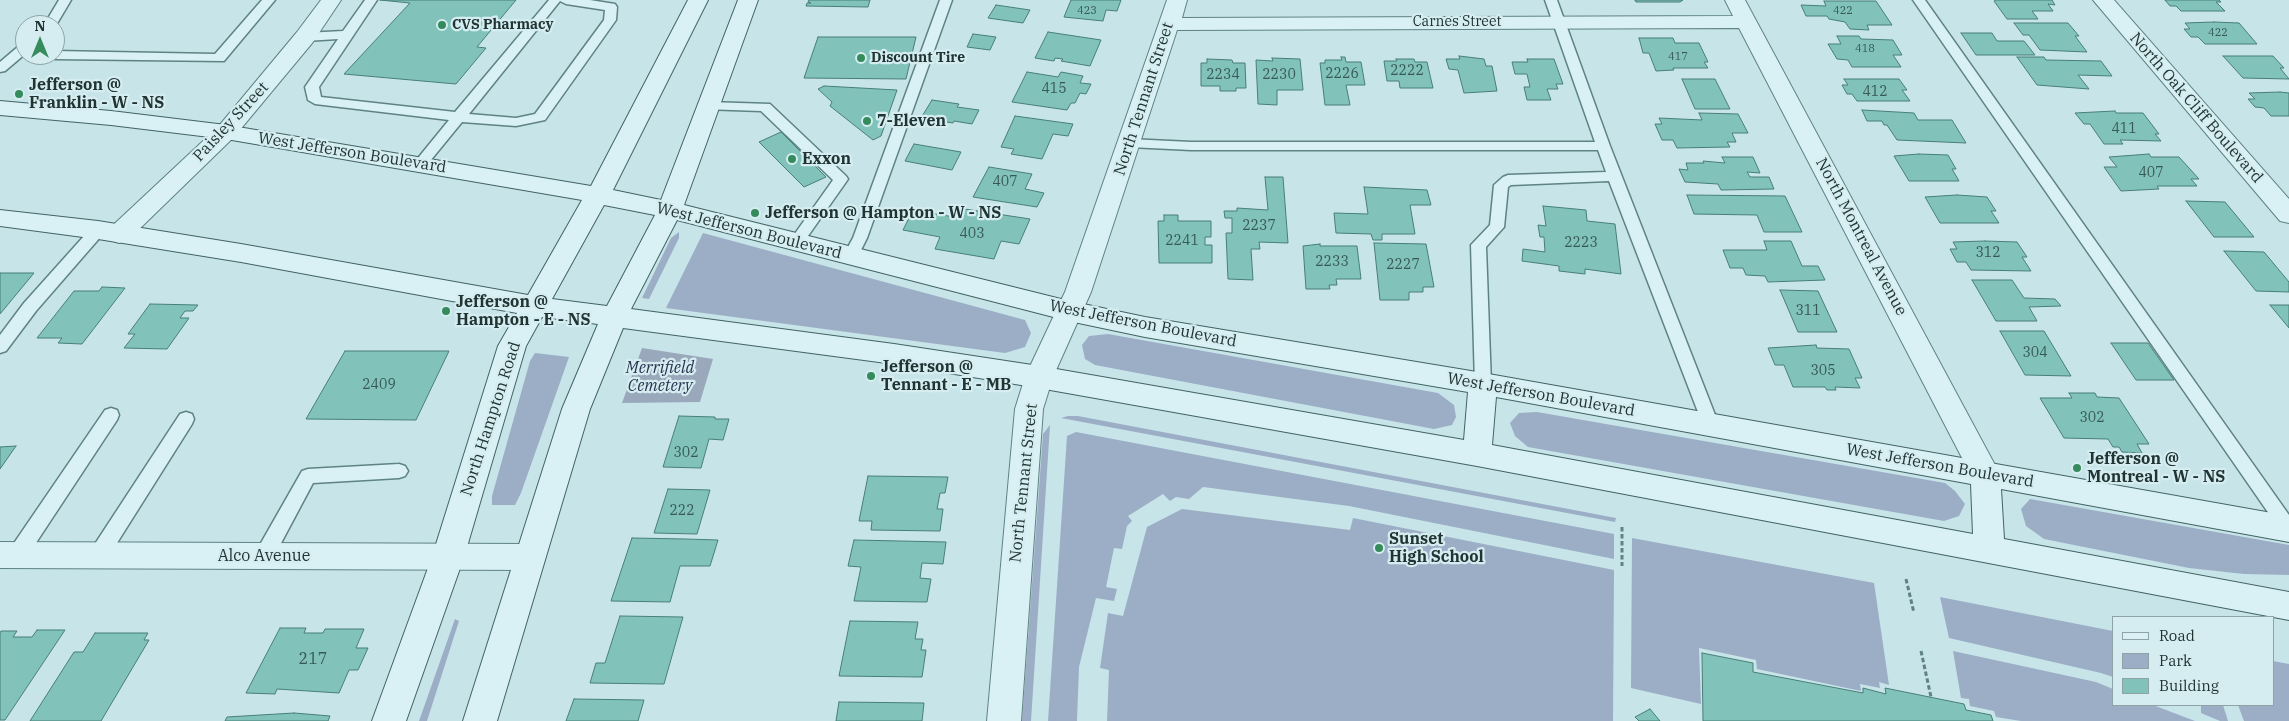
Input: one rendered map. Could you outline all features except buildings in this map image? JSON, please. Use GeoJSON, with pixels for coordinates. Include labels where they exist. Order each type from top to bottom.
{"type":"FeatureCollection","features":[{"type":"Feature","properties":{"kind":"main road","name":"Paisley Street"},"geometry":{"type":"LineString","coordinates":[[109,232],[226,132],[305,37],[331,0]]}},
{"type":"Feature","properties":{"kind":"main road","name":"North Hampton Road"},"geometry":{"type":"LineString","coordinates":[[389,721],[448,557],[512,346],[596,195],[608,177],[698,0]]}},
{"type":"Feature","properties":{"kind":"main road"},"geometry":{"type":"LineString","coordinates":[[480,721],[576,409],[614,317],[670,210],[748,0]]}},
{"type":"Feature","properties":{"kind":"main road","name":"North Tennant Street"},"geometry":{"type":"LineString","coordinates":[[1004,721],[1028,409],[1039,377],[1078,292],[1177,0]]}},
{"type":"Feature","properties":{"kind":"main road","name":"North Oak Cliff Boulevard"},"geometry":{"type":"LineString","coordinates":[[2103,0],[2289,215]]}},
{"type":"Feature","properties":{"kind":"main road","name":"Carnes Street"},"geometry":{"type":"LineString","coordinates":[[1168,24],[1559,22],[1741,11]]}},
{"type":"Feature","properties":{"kind":"main road","name":"North Montreal Avenue"},"geometry":{"type":"LineString","coordinates":[[1741,11],[1985,474]]}},
{"type":"Feature","properties":{"kind":"main road","name":"West Jefferson Boulevard"},"geometry":{"type":"LineString","coordinates":[[0,108],[112,118],[226,132],[421,163],[596,195],[670,210],[1070,311],[1145,327],[1483,384],[2289,529]]}},
{"type":"Feature","properties":{"kind":"main road"},"geometry":{"type":"LineString","coordinates":[[0,218],[109,232],[242,253],[498,301],[894,354],[1039,377],[1477,454],[2289,606]]}},
{"type":"Feature","properties":{"kind":"main road"},"geometry":{"type":"LineString","coordinates":[[1477,454],[1483,384]]}},
{"type":"Feature","properties":{"kind":"main road"},"geometry":{"type":"LineString","coordinates":[[1985,474],[1989,549]]}},
{"type":"Feature","properties":{"kind":"main road","name":"Alco Avenue"},"geometry":{"type":"LineString","coordinates":[[8,555],[529,557]]}},
{"type":"Feature","properties":{"kind":"lane"},"geometry":{"type":"LineString","coordinates":[[56,15],[65,0]]}},
{"type":"Feature","properties":{"kind":"lane"},"geometry":{"type":"LineString","coordinates":[[65,55],[219,58],[269,0]]}},
{"type":"Feature","properties":{"kind":"lane"},"geometry":{"type":"LineString","coordinates":[[372,0],[312,87],[315,100],[458,118],[516,122],[540,118],[610,20],[611,7],[566,0]]}},
{"type":"Feature","properties":{"kind":"lane"},"geometry":{"type":"LineString","coordinates":[[421,163],[555,0]]}},
{"type":"Feature","properties":{"kind":"lane"},"geometry":{"type":"LineString","coordinates":[[851,256],[860,238],[946,0]]}},
{"type":"Feature","properties":{"kind":"lane"},"geometry":{"type":"LineString","coordinates":[[1551,0],[1603,146],[1711,425]]}},
{"type":"Feature","properties":{"kind":"lane"},"geometry":{"type":"LineString","coordinates":[[1919,0],[2289,529]]}},
{"type":"Feature","properties":{"kind":"lane"},"geometry":{"type":"LineString","coordinates":[[305,37],[347,35]]}},
{"type":"Feature","properties":{"kind":"lane"},"geometry":{"type":"LineString","coordinates":[[0,54],[15,53]]}},
{"type":"Feature","properties":{"kind":"lane"},"geometry":{"type":"LineString","coordinates":[[0,68],[15,58]]}},
{"type":"Feature","properties":{"kind":"lane"},"geometry":{"type":"LineString","coordinates":[[708,106],[765,107],[841,179],[796,242]]}},
{"type":"Feature","properties":{"kind":"lane"},"geometry":{"type":"LineString","coordinates":[[1129,142],[1191,146],[1603,146]]}},
{"type":"Feature","properties":{"kind":"lane"},"geometry":{"type":"LineString","coordinates":[[1483,384],[1478,245],[1497,227],[1501,185],[1508,180],[1615,176]]}},
{"type":"Feature","properties":{"kind":"lane"},"geometry":{"type":"LineString","coordinates":[[0,347],[30,307],[109,232]]}},
{"type":"Feature","properties":{"kind":"lane"},"geometry":{"type":"LineString","coordinates":[[8,555],[111,415]]}},
{"type":"Feature","properties":{"kind":"lane"},"geometry":{"type":"LineString","coordinates":[[98,556],[186,419]]}},
{"type":"Feature","properties":{"kind":"lane"},"geometry":{"type":"LineString","coordinates":[[264,556],[308,476],[399,471]]}},
{"type":"Feature","properties":{"kind":"path"},"geometry":{"type":"LineString","coordinates":[[1622,527],[1622,566]]}},
{"type":"Feature","properties":{"kind":"path"},"geometry":{"type":"LineString","coordinates":[[1906,579],[1914,613]]}},
{"type":"Feature","properties":{"kind":"path"},"geometry":{"type":"LineString","coordinates":[[1921,651],[1931,698]]}},
{"type":"Feature","properties":{"kind":"green space"},"geometry":{"type":"Polygon","coordinates":[[[679,232],[679,238],[649,299],[642,298],[671,238],[679,232]]]}},
{"type":"Feature","properties":{"kind":"green space"},"geometry":{"type":"Polygon","coordinates":[[[703,233],[1025,320],[1031,333],[1025,347],[1005,353],[666,308],[703,233]]]}},
{"type":"Feature","properties":{"kind":"green space"},"geometry":{"type":"Polygon","coordinates":[[[1108,334],[1438,393],[1454,405],[1456,417],[1452,425],[1434,429],[1095,365],[1085,359],[1082,345],[1089,336],[1108,334]]]}},
{"type":"Feature","properties":{"kind":"green space","name":"Merrifield Cemetery"},"geometry":{"type":"Polygon","coordinates":[[[642,348],[713,359],[700,402],[622,403],[642,348]]]}},
{"type":"Feature","properties":{"kind":"green space"},"geometry":{"type":"Polygon","coordinates":[[[535,353],[569,357],[521,493],[515,505],[492,505],[492,496],[530,361],[535,353]]]}},
{"type":"Feature","properties":{"kind":"green space"},"geometry":{"type":"Polygon","coordinates":[[[1537,412],[1945,483],[1955,491],[1965,504],[1959,516],[1944,521],[1528,447],[1515,436],[1510,423],[1519,413],[1537,412]]]}},
{"type":"Feature","properties":{"kind":"green space"},"geometry":{"type":"Polygon","coordinates":[[[1078,416],[1616,518],[1615,522],[1061,418],[1078,416]]]}},
{"type":"Feature","properties":{"kind":"green space"},"geometry":{"type":"Polygon","coordinates":[[[1050,425],[1031,721],[1022,721],[1043,434],[1050,425]]]}},
{"type":"Feature","properties":{"kind":"green space"},"geometry":{"type":"Polygon","coordinates":[[[1076,432],[1614,534],[1614,559],[1349,506],[1203,487],[1189,499],[1176,497],[1170,501],[1163,494],[1128,516],[1132,521],[1127,526],[1122,549],[1114,548],[1106,587],[1117,589],[1114,601],[1096,598],[1079,667],[1077,721],[1048,721],[1067,436],[1076,432]]]}},
{"type":"Feature","properties":{"kind":"green space"},"geometry":{"type":"Polygon","coordinates":[[[2030,499],[2289,545],[2289,575],[2244,574],[2189,568],[2044,539],[2026,526],[2021,509],[2030,499]]]}},
{"type":"Feature","properties":{"kind":"green space"},"geometry":{"type":"Polygon","coordinates":[[[1182,509],[1350,530],[1353,518],[1614,570],[1613,721],[1107,721],[1109,670],[1100,668],[1108,613],[1123,616],[1147,527],[1182,509]]]}},
{"type":"Feature","properties":{"kind":"green space"},"geometry":{"type":"Polygon","coordinates":[[[1632,538],[1874,583],[1889,685],[1879,682],[1880,688],[1860,684],[1861,691],[1757,669],[1756,660],[1699,648],[1701,704],[1631,688],[1632,538]]]}},
{"type":"Feature","properties":{"kind":"green space"},"geometry":{"type":"Polygon","coordinates":[[[1940,597],[2112,631],[2112,677],[2101,673],[1949,638],[1940,597]]]}},
{"type":"Feature","properties":{"kind":"green space"},"geometry":{"type":"Polygon","coordinates":[[[455,619],[459,621],[427,721],[419,721],[455,619]]]}},
{"type":"Feature","properties":{"kind":"green space"},"geometry":{"type":"Polygon","coordinates":[[[1953,651],[2096,682],[2112,689],[2112,706],[2156,706],[2195,721],[2021,721],[1996,717],[1994,711],[1970,706],[1969,699],[1961,698],[1953,651]]]}},
{"type":"Feature","properties":{"kind":"green space"},"geometry":{"type":"Polygon","coordinates":[[[2274,661],[2289,664],[2289,721],[2244,721],[2238,706],[2274,706],[2274,661]]]}},
{"type":"Feature","properties":{"kind":"green space"},"geometry":{"type":"Polygon","coordinates":[[[2201,706],[2223,706],[2228,721],[2220,721],[2201,713],[2201,706]]]}},
{"type":"Feature","properties":{"kind":"place","name":"CVS Pharmacy"},"geometry":{"type":"Point","coordinates":[442,25]}},
{"type":"Feature","properties":{"kind":"place","name":"Discount Tire"},"geometry":{"type":"Point","coordinates":[861,58]}},
{"type":"Feature","properties":{"kind":"place","name":"Jefferson @ Franklin - W - NS"},"geometry":{"type":"Point","coordinates":[19,94]}},
{"type":"Feature","properties":{"kind":"place","name":"7-Eleven"},"geometry":{"type":"Point","coordinates":[867,121]}},
{"type":"Feature","properties":{"kind":"place","name":"Exxon"},"geometry":{"type":"Point","coordinates":[792,159]}},
{"type":"Feature","properties":{"kind":"place","name":"Jefferson @ Hampton - W - NS"},"geometry":{"type":"Point","coordinates":[755,213]}},
{"type":"Feature","properties":{"kind":"place","name":"Jefferson @ Hampton - E - NS"},"geometry":{"type":"Point","coordinates":[446,311]}},
{"type":"Feature","properties":{"kind":"place","name":"Jefferson @ Tennant - E - MB"},"geometry":{"type":"Point","coordinates":[871,376]}},
{"type":"Feature","properties":{"kind":"place","name":"Jefferson @ Montreal - W - NS"},"geometry":{"type":"Point","coordinates":[2077,468]}},
{"type":"Feature","properties":{"kind":"place","name":"Sunset High School"},"geometry":{"type":"Point","coordinates":[1379,548]}}]}
